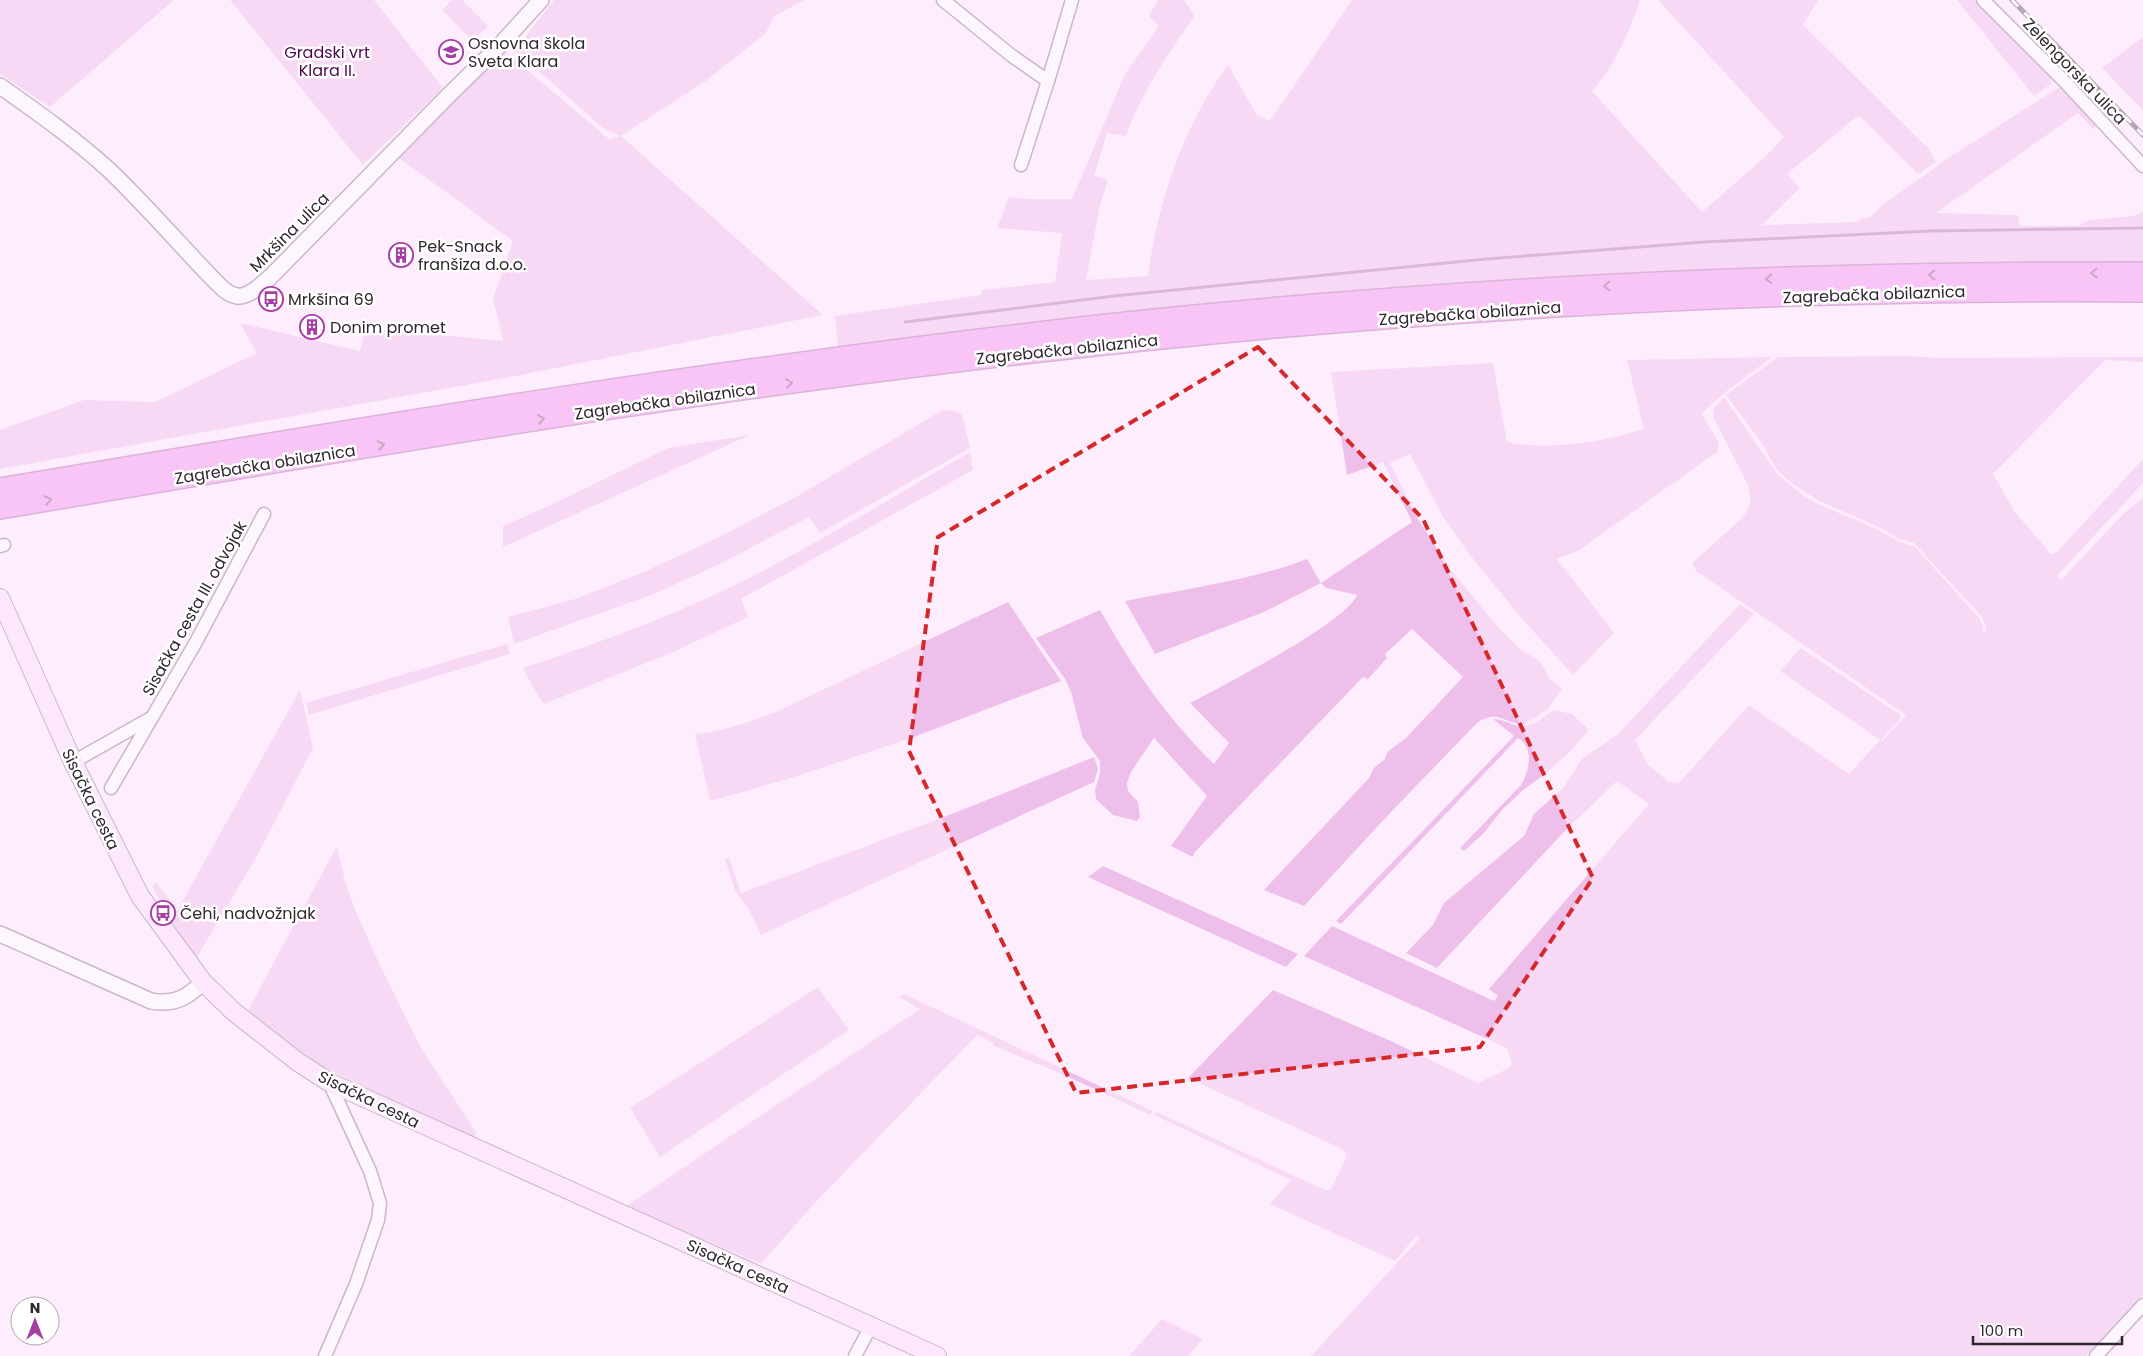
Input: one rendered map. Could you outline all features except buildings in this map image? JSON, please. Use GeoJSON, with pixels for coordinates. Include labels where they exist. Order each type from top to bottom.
{"type":"FeatureCollection","features":[{"type":"Feature","properties":{"kind":"highway","name":"Zagrebačka obilaznica"},"geometry":{"type":"LineString","coordinates":[[0,489],[480,410],[721,373],[942,344],[1130,323],[1433,296],[1622,285],[1840,276],[2143,273]]}},
{"type":"Feature","properties":{"kind":"highway","name":"Zagrebačka obilaznica"},"geometry":{"type":"LineString","coordinates":[[0,508],[483,428],[734,390],[935,363],[1134,341],[1434,315],[1625,303],[1914,292],[2143,291]]}},
{"type":"Feature","properties":{"kind":"main road","name":"Sisačka cesta"},"geometry":{"type":"LineString","coordinates":[[0,598],[73,762],[140,896],[204,982],[234,1012],[269,1040],[329,1082],[937,1356]]}},
{"type":"Feature","properties":{"kind":"street","name":"Mrkšina ulica"},"geometry":{"type":"LineString","coordinates":[[0,86],[43,117],[106,168],[161,222],[220,286],[237,296],[252,292],[290,257],[449,95],[502,44],[542,0]]}},
{"type":"Feature","properties":{"kind":"street"},"geometry":{"type":"LineString","coordinates":[[943,0],[1012,56],[1048,82]]}},
{"type":"Feature","properties":{"kind":"street"},"geometry":{"type":"LineString","coordinates":[[1021,165],[1072,0]]}},
{"type":"Feature","properties":{"kind":"street","name":"Zelengorska ulica"},"geometry":{"type":"LineString","coordinates":[[1983,0],[2143,166]]}},
{"type":"Feature","properties":{"kind":"street","name":"Sisačka cesta III. odvojak"},"geometry":{"type":"LineString","coordinates":[[111,788],[196,642],[264,514]]}},
{"type":"Feature","properties":{"kind":"street","name":"Sisačka cesta III. odvojak"},"geometry":{"type":"LineString","coordinates":[[73,762],[152,717]]}},
{"type":"Feature","properties":{"kind":"street"},"geometry":{"type":"LineString","coordinates":[[0,934],[151,1001],[163,1003],[177,1001],[204,982]]}},
{"type":"Feature","properties":{"kind":"street"},"geometry":{"type":"LineString","coordinates":[[325,1356],[356,1284],[378,1220],[380,1203],[370,1171],[329,1082]]}},
{"type":"Feature","properties":{"kind":"street"},"geometry":{"type":"LineString","coordinates":[[2096,1356],[2143,1305]]}},
{"type":"Feature","properties":{"kind":"street"},"geometry":{"type":"LineString","coordinates":[[855,1356],[870,1326]]}},
{"type":"Feature","properties":{"kind":"highlighted area"},"geometry":{"type":"Polygon","coordinates":[[[1258,347],[1423,519],[1593,878],[1480,1047],[1076,1093],[909,751],[938,537],[1258,347]]]}},
{"type":"Feature","properties":{"kind":"green space"},"geometry":{"type":"Polygon","coordinates":[[[0,0],[174,0],[50,107],[0,74],[0,0]]]}},
{"type":"Feature","properties":{"kind":"green space","name":"Gradski vrt Klara II."},"geometry":{"type":"Polygon","coordinates":[[[230,0],[374,0],[443,88],[363,165],[230,0]]]}},
{"type":"Feature","properties":{"kind":"green space"},"geometry":{"type":"Polygon","coordinates":[[[452,0],[462,0],[488,26],[473,41],[442,10],[452,0]]]}},
{"type":"Feature","properties":{"kind":"green space"},"geometry":{"type":"Polygon","coordinates":[[[554,0],[805,0],[774,16],[766,33],[707,80],[621,136],[823,315],[510,377],[0,469],[0,430],[84,400],[155,402],[257,353],[240,323],[360,351],[366,328],[503,341],[493,298],[513,241],[399,158],[469,83],[506,52],[609,139],[620,136],[604,129],[515,50],[554,0]]]}},
{"type":"Feature","properties":{"kind":"green space"},"geometry":{"type":"Polygon","coordinates":[[[1158,0],[1184,0],[1195,16],[1156,73],[1140,103],[1126,136],[1107,133],[1094,176],[1108,180],[1100,205],[1086,280],[1148,276],[1158,220],[1175,166],[1198,113],[1228,65],[1257,115],[1270,121],[1352,0],[1640,1],[1626,37],[1614,60],[1592,91],[1702,212],[1767,155],[1784,137],[1658,0],[1818,0],[1803,25],[1929,149],[1936,162],[1918,174],[1859,115],[1787,174],[1800,188],[1762,225],[1857,222],[1862,218],[1870,217],[1885,203],[1953,155],[2058,88],[2063,88],[2096,124],[2094,130],[2078,113],[1936,213],[2018,215],[2020,226],[2078,226],[2089,220],[2133,216],[2143,212],[2143,261],[1661,272],[1536,279],[1196,305],[838,347],[835,316],[981,295],[982,290],[1055,282],[1062,233],[997,228],[1009,197],[1072,199],[1125,74],[1159,26],[1149,16],[1158,0]]]}},
{"type":"Feature","properties":{"kind":"green space"},"geometry":{"type":"Polygon","coordinates":[[[1957,0],[1978,0],[2052,77],[2051,84],[2034,96],[1957,0]]]}},
{"type":"Feature","properties":{"kind":"green space"},"geometry":{"type":"Polygon","coordinates":[[[2143,37],[2143,110],[2102,68],[2143,37]]]}},
{"type":"Feature","properties":{"kind":"green space"},"geometry":{"type":"Polygon","coordinates":[[[1907,356],[1939,358],[2143,357],[2143,362],[2105,360],[1993,474],[2015,512],[2051,554],[2056,553],[2143,459],[2143,483],[2057,576],[2061,580],[2124,513],[2143,498],[2143,1295],[2086,1356],[1311,1356],[1420,1238],[1416,1236],[1395,1261],[1270,1204],[1291,1180],[1154,1115],[1157,1112],[1325,1190],[1331,1189],[1346,1158],[1346,1153],[1342,1149],[1188,1078],[1273,990],[1393,1042],[1478,1083],[1509,1068],[1512,1064],[1507,1048],[1304,956],[1332,926],[1494,1001],[1498,996],[1489,989],[1649,804],[1617,781],[1562,834],[1437,968],[1406,953],[1433,925],[1444,903],[1524,836],[1534,814],[1564,787],[1582,759],[1618,734],[1740,604],[1754,614],[1635,740],[1648,765],[1669,782],[1679,783],[1749,705],[1849,774],[1880,740],[1780,671],[1801,648],[1899,714],[1901,718],[1882,741],[1906,715],[1696,571],[1692,563],[1739,521],[1747,511],[1751,501],[1747,483],[1713,417],[1714,408],[1724,397],[1778,475],[1804,496],[1818,504],[1915,547],[1979,618],[1985,633],[1986,626],[1981,616],[1914,543],[1899,539],[1881,528],[1819,501],[1790,482],[1775,467],[1764,446],[1726,395],[1778,357],[1907,356]]]}},
{"type":"Feature","properties":{"kind":"green space"},"geometry":{"type":"Polygon","coordinates":[[[1772,357],[1727,391],[1702,414],[1719,443],[1717,452],[1578,551],[1557,559],[1614,633],[1573,675],[1523,620],[1470,555],[1443,517],[1410,454],[1390,463],[1418,519],[1448,566],[1497,626],[1521,650],[1541,662],[1550,679],[1562,689],[1548,709],[1524,724],[1497,717],[1485,718],[1478,722],[1304,906],[1264,890],[1369,778],[1374,768],[1385,759],[1387,752],[1406,738],[1463,677],[1412,629],[1385,654],[1387,658],[1368,679],[1363,677],[1194,853],[1193,857],[1171,846],[1207,796],[1154,738],[1131,772],[1127,783],[1128,791],[1138,802],[1140,817],[1137,821],[1113,815],[1096,799],[1095,790],[1100,774],[1100,761],[1083,738],[1071,692],[1065,679],[1036,638],[1100,610],[1151,691],[1214,764],[1229,743],[1190,703],[1308,637],[1348,607],[1357,595],[1326,588],[1321,583],[1412,522],[1383,462],[1347,475],[1331,372],[1493,363],[1507,442],[1540,446],[1576,444],[1612,438],[1644,429],[1627,360],[1772,357]]]}},
{"type":"Feature","properties":{"kind":"green space"},"geometry":{"type":"Polygon","coordinates":[[[943,410],[956,411],[962,415],[970,448],[820,533],[809,517],[722,563],[654,594],[514,644],[508,617],[575,599],[646,571],[715,539],[794,498],[943,410]]]}},
{"type":"Feature","properties":{"kind":"green space"},"geometry":{"type":"Polygon","coordinates":[[[750,435],[503,547],[503,526],[551,505],[668,448],[750,435]]]}},
{"type":"Feature","properties":{"kind":"green space"},"geometry":{"type":"Polygon","coordinates":[[[970,452],[973,470],[741,599],[748,617],[671,653],[544,704],[523,668],[630,630],[683,609],[735,585],[824,537],[970,452]]]}},
{"type":"Feature","properties":{"kind":"green space"},"geometry":{"type":"Polygon","coordinates":[[[1307,559],[1321,583],[1264,612],[1155,654],[1125,601],[1240,579],[1307,559]]]}},
{"type":"Feature","properties":{"kind":"green space"},"geometry":{"type":"Polygon","coordinates":[[[1008,602],[1061,681],[911,738],[791,778],[710,801],[695,734],[726,729],[776,712],[1008,602]]]}},
{"type":"Feature","properties":{"kind":"green space"},"geometry":{"type":"Polygon","coordinates":[[[507,644],[510,654],[309,715],[306,703],[507,644]]]}},
{"type":"Feature","properties":{"kind":"green space"},"geometry":{"type":"Polygon","coordinates":[[[300,690],[313,748],[258,854],[196,959],[167,914],[152,886],[157,883],[177,911],[300,690]]]}},
{"type":"Feature","properties":{"kind":"green space"},"geometry":{"type":"Polygon","coordinates":[[[1554,710],[1572,714],[1589,730],[1572,750],[1522,791],[1502,810],[1483,834],[1464,851],[1460,848],[1521,785],[1527,773],[1528,753],[1523,742],[1518,738],[1341,924],[1336,921],[1514,736],[1493,719],[1502,720],[1517,726],[1526,726],[1554,710]]]}},
{"type":"Feature","properties":{"kind":"green space"},"geometry":{"type":"Polygon","coordinates":[[[1094,757],[1098,769],[1094,782],[761,935],[749,910],[735,890],[725,859],[729,858],[741,893],[949,815],[1094,757]]]}},
{"type":"Feature","properties":{"kind":"green space"},"geometry":{"type":"Polygon","coordinates":[[[337,846],[345,881],[356,912],[379,963],[421,1048],[476,1132],[474,1141],[318,1064],[248,1010],[337,846]]]}},
{"type":"Feature","properties":{"kind":"green space"},"geometry":{"type":"Polygon","coordinates":[[[1103,866],[1298,954],[1286,967],[1088,877],[1103,866]]]}},
{"type":"Feature","properties":{"kind":"green space"},"geometry":{"type":"Polygon","coordinates":[[[818,987],[849,1030],[660,1157],[630,1108],[818,987]]]}},
{"type":"Feature","properties":{"kind":"green space"},"geometry":{"type":"Polygon","coordinates":[[[904,994],[1153,1111],[1150,1115],[1062,1074],[992,1045],[994,1043],[977,1035],[812,1206],[761,1264],[626,1206],[920,1009],[899,997],[904,994]]]}},
{"type":"Feature","properties":{"kind":"green space"},"geometry":{"type":"Polygon","coordinates":[[[1162,1319],[1203,1339],[1188,1356],[1129,1356],[1162,1319]]]}},
{"type":"Feature","properties":{"kind":"waterway"},"geometry":{"type":"LineString","coordinates":[[905,322],[1114,296],[1486,259],[1704,242],[1930,231],[2143,228]]}},
{"type":"Feature","properties":{"kind":"railway"},"geometry":{"type":"LineString","coordinates":[[2012,0],[2143,135]]}},
{"type":"Feature","properties":{"kind":"place","name":"Osnovna škola Sveta Klara"},"geometry":{"type":"Point","coordinates":[451,52]}},
{"type":"Feature","properties":{"kind":"place","name":"Pek-Snack franšiza d.o.o."},"geometry":{"type":"Point","coordinates":[401,255]}},
{"type":"Feature","properties":{"kind":"place","name":"Mrkšina 69"},"geometry":{"type":"Point","coordinates":[271,299]}},
{"type":"Feature","properties":{"kind":"place","name":"Donim promet"},"geometry":{"type":"Point","coordinates":[312,327]}},
{"type":"Feature","properties":{"kind":"place","name":"Čehi, nadvožnjak"},"geometry":{"type":"Point","coordinates":[163,913]}}]}
